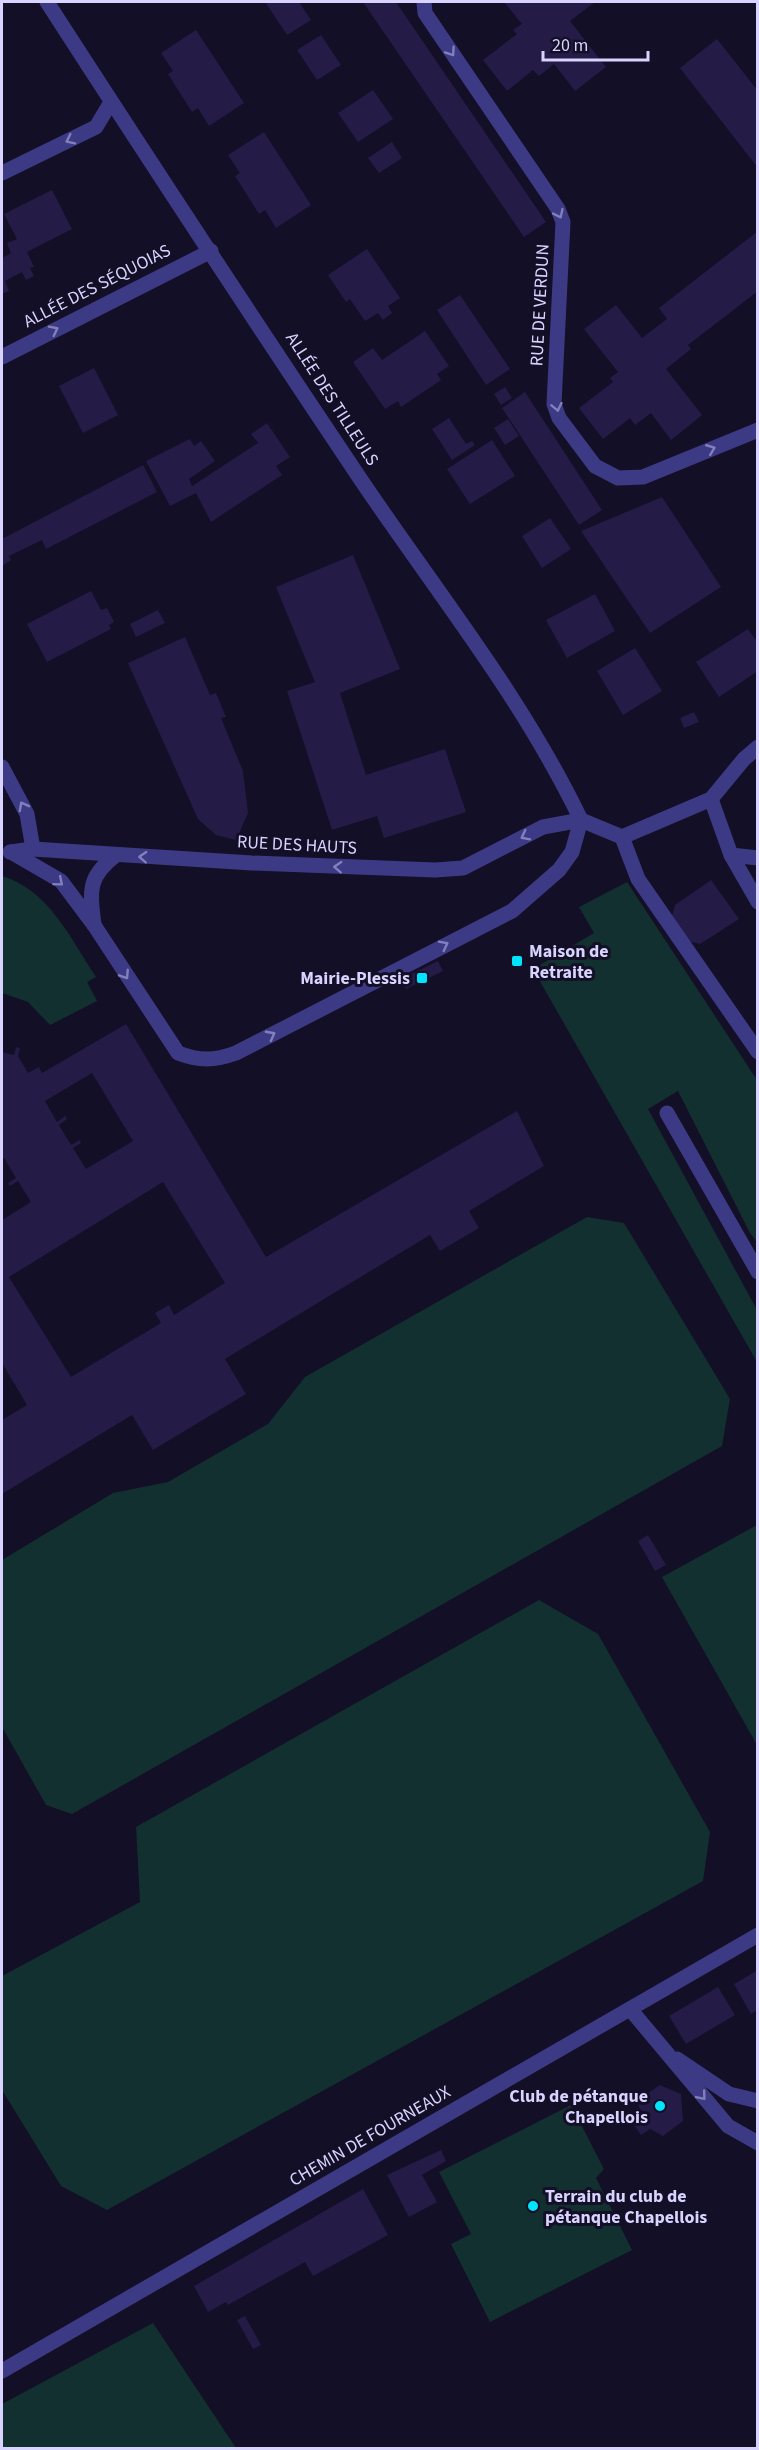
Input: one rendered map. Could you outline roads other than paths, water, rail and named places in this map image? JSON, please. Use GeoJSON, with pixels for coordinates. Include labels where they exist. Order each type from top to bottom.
{"type":"FeatureCollection","features":[{"type":"Feature","properties":{"kind":"street","name":"ALLÉE DES TILLEULS"},"geometry":{"type":"LineString","coordinates":[[47,2],[358,476],[517,703],[555,767],[580,820]]}},
{"type":"Feature","properties":{"kind":"street","name":"RUE DE VERDUN"},"geometry":{"type":"LineString","coordinates":[[424,2],[424,13],[558,209],[563,222],[554,404],[559,418],[595,466],[618,478],[643,477],[758,430]]}},
{"type":"Feature","properties":{"kind":"street"},"geometry":{"type":"LineString","coordinates":[[2,173],[96,127],[111,102]]}},
{"type":"Feature","properties":{"kind":"street","name":"ALLÉE DES SÉQUOIAS"},"geometry":{"type":"LineString","coordinates":[[2,357],[211,251]]}},
{"type":"Feature","properties":{"kind":"street"},"geometry":{"type":"LineString","coordinates":[[6,851],[61,882],[94,925],[178,1053],[198,1060],[219,1059],[236,1053],[512,911],[566,861],[572,852],[580,820],[622,837],[711,799],[744,759],[758,747]]}},
{"type":"Feature","properties":{"kind":"street"},"geometry":{"type":"LineString","coordinates":[[2,766],[27,814],[33,849]]}},
{"type":"Feature","properties":{"kind":"street"},"geometry":{"type":"LineString","coordinates":[[711,799],[731,855],[758,902]]}},
{"type":"Feature","properties":{"kind":"street","name":"RUE DES HAUTS"},"geometry":{"type":"LineString","coordinates":[[6,851],[33,849],[435,870],[463,867],[543,827],[580,820]]}},
{"type":"Feature","properties":{"kind":"street"},"geometry":{"type":"LineString","coordinates":[[622,837],[638,879],[758,1052]]}},
{"type":"Feature","properties":{"kind":"street"},"geometry":{"type":"LineString","coordinates":[[94,925],[91,897],[93,882],[99,868],[116,855]]}},
{"type":"Feature","properties":{"kind":"street"},"geometry":{"type":"LineString","coordinates":[[731,855],[758,858]]}},
{"type":"Feature","properties":{"kind":"street"},"geometry":{"type":"LineString","coordinates":[[667,1113],[758,1272]]}},
{"type":"Feature","properties":{"kind":"street","name":"CHEMIN DE FOURNEAUX"},"geometry":{"type":"LineString","coordinates":[[2,2371],[758,1935]]}},
{"type":"Feature","properties":{"kind":"street"},"geometry":{"type":"LineString","coordinates":[[630,2009],[728,2126],[758,2144]]}},
{"type":"Feature","properties":{"kind":"street"},"geometry":{"type":"LineString","coordinates":[[665,2051],[729,2094],[758,2101]]}},
{"type":"Feature","properties":{"kind":"place","name":"Maison de Retraite"},"geometry":{"type":"Point","coordinates":[517,961]}},
{"type":"Feature","properties":{"kind":"place","name":"Mairie-Plessis"},"geometry":{"type":"Point","coordinates":[422,978]}},
{"type":"Feature","properties":{"kind":"place","name":"Club de pétanque Chapellois"},"geometry":{"type":"Point","coordinates":[660,2106]}},
{"type":"Feature","properties":{"kind":"place","name":"Terrain du club de pétanque Chapellois"},"geometry":{"type":"Point","coordinates":[533,2206]}}]}
